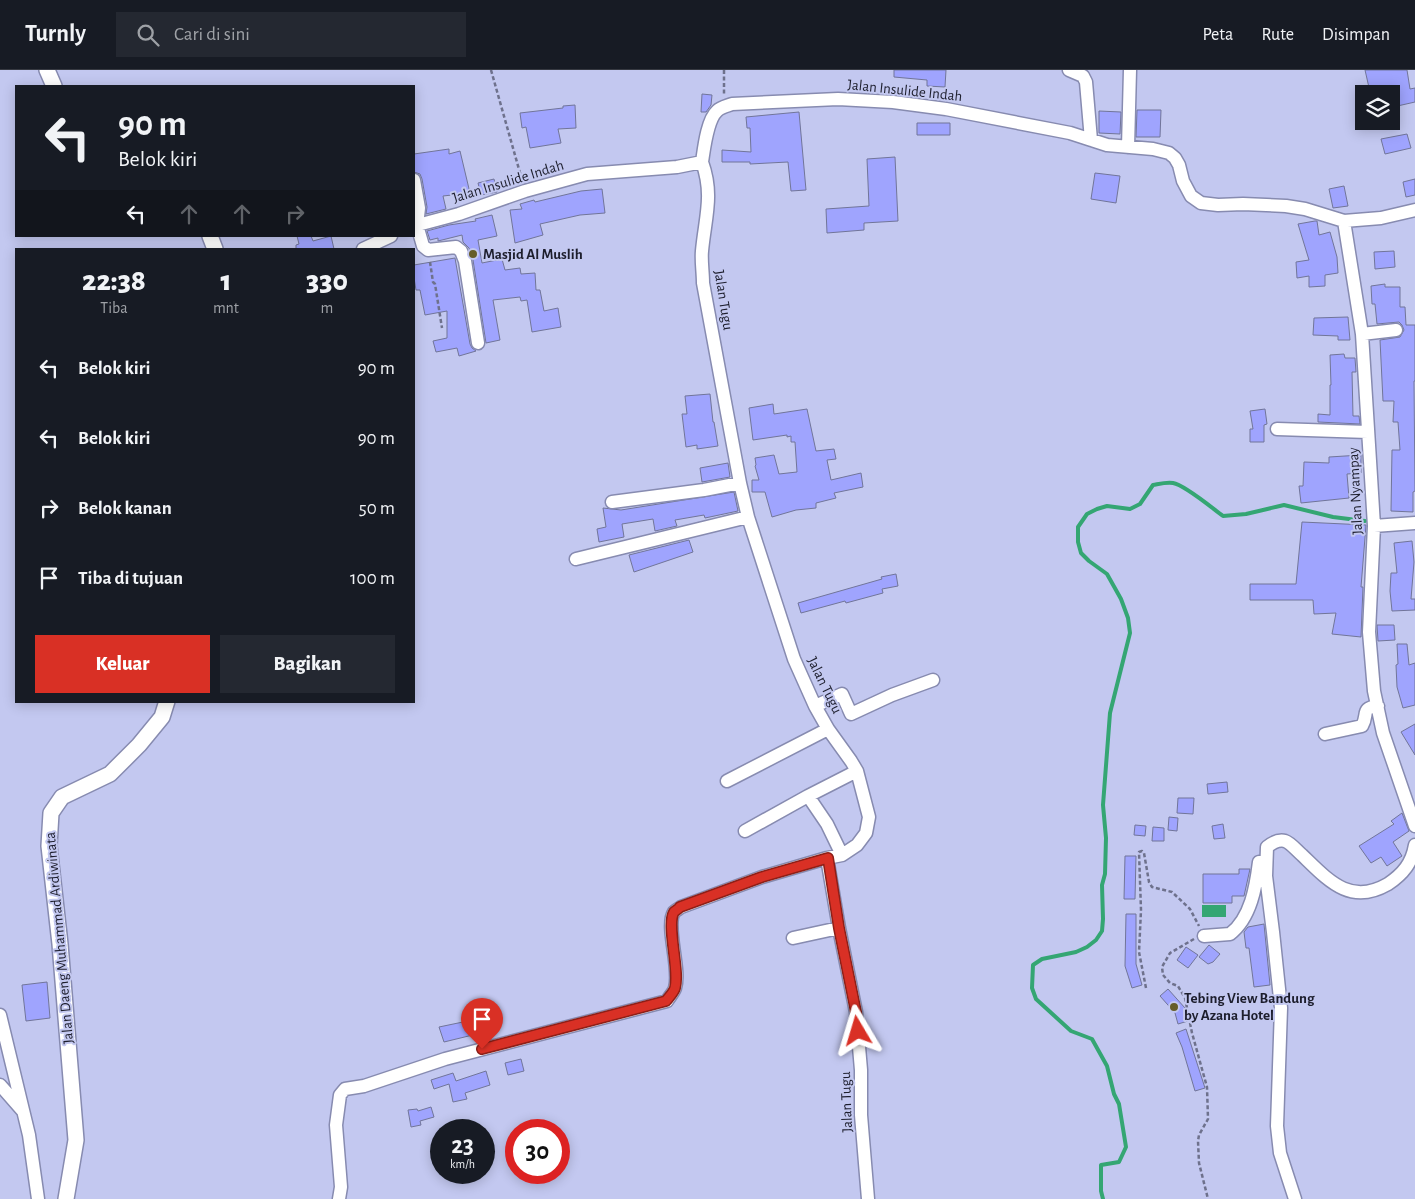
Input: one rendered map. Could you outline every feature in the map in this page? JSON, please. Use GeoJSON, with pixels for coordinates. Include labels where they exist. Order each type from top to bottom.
{"type":"FeatureCollection","features":[{"type":"Feature","properties":{"kind":"main road"},"geometry":{"type":"LineString","coordinates":[[47,70],[54,85]]}},
{"type":"Feature","properties":{"kind":"main road","name":"Jalan Daeng Muhammad Ardiwinata"},"geometry":{"type":"LineString","coordinates":[[66,1199],[76,1140],[60,944],[49,846],[51,813],[62,797],[110,774],[139,746],[162,717],[166,703]]}},
{"type":"Feature","properties":{"kind":"street"},"geometry":{"type":"LineString","coordinates":[[1068,70],[1084,76],[1086,82],[1091,140]]}},
{"type":"Feature","properties":{"kind":"street"},"geometry":{"type":"LineString","coordinates":[[1128,147],[1130,70]]}},
{"type":"Feature","properties":{"kind":"street","name":"Jalan Insulide Indah"},"geometry":{"type":"LineString","coordinates":[[725,107],[732,104],[838,100],[893,102],[946,109],[1070,133],[1107,145],[1153,149],[1169,153],[1179,165],[1183,181],[1191,196],[1201,203],[1306,208],[1344,221]]}},
{"type":"Feature","properties":{"kind":"street"},"geometry":{"type":"LineString","coordinates":[[702,162],[713,116],[717,111],[725,107]]}},
{"type":"Feature","properties":{"kind":"street","name":"Jalan Insulide Indah"},"geometry":{"type":"LineString","coordinates":[[415,226],[459,214],[525,191],[587,174],[677,167],[702,162]]}},
{"type":"Feature","properties":{"kind":"street","name":"Jalan Tugu"},"geometry":{"type":"LineString","coordinates":[[702,162],[708,179],[708,202],[702,253],[703,283],[748,517],[794,659],[815,706],[828,729],[857,771],[869,817],[866,833],[857,845],[842,855],[828,858],[839,928],[856,1012],[861,1070],[861,1115],[868,1199]]}},
{"type":"Feature","properties":{"kind":"street"},"geometry":{"type":"LineString","coordinates":[[415,187],[418,208],[415,226],[423,246],[428,250],[456,247],[461,250],[465,261],[478,343]]}},
{"type":"Feature","properties":{"kind":"street"},"geometry":{"type":"LineString","coordinates":[[1344,221],[1381,218],[1415,210]]}},
{"type":"Feature","properties":{"kind":"street","name":"Jalan Nyampay"},"geometry":{"type":"LineString","coordinates":[[1344,221],[1362,334],[1374,526],[1369,632],[1374,691],[1383,734],[1415,826]]}},
{"type":"Feature","properties":{"kind":"street"},"geometry":{"type":"LineString","coordinates":[[365,248],[389,237]]}},
{"type":"Feature","properties":{"kind":"street"},"geometry":{"type":"LineString","coordinates":[[1362,334],[1396,330]]}},
{"type":"Feature","properties":{"kind":"street"},"geometry":{"type":"LineString","coordinates":[[1277,429],[1368,432]]}},
{"type":"Feature","properties":{"kind":"street"},"geometry":{"type":"LineString","coordinates":[[612,502],[704,490],[740,483]]}},
{"type":"Feature","properties":{"kind":"street"},"geometry":{"type":"LineString","coordinates":[[576,559],[748,517]]}},
{"type":"Feature","properties":{"kind":"street"},"geometry":{"type":"LineString","coordinates":[[1374,526],[1415,523]]}},
{"type":"Feature","properties":{"kind":"street"},"geometry":{"type":"LineString","coordinates":[[815,706],[842,694],[851,714],[892,695],[933,680]]}},
{"type":"Feature","properties":{"kind":"street"},"geometry":{"type":"LineString","coordinates":[[1325,734],[1362,726],[1365,711],[1368,708],[1378,706]]}},
{"type":"Feature","properties":{"kind":"street"},"geometry":{"type":"LineString","coordinates":[[727,781],[828,729]]}},
{"type":"Feature","properties":{"kind":"street"},"geometry":{"type":"LineString","coordinates":[[745,831],[857,771]]}},
{"type":"Feature","properties":{"kind":"street"},"geometry":{"type":"LineString","coordinates":[[808,796],[827,824],[842,855]]}},
{"type":"Feature","properties":{"kind":"street"},"geometry":{"type":"LineString","coordinates":[[1204,936],[1230,934],[1243,921],[1251,902],[1261,854],[1267,846],[1277,841],[1284,841],[1293,847],[1330,882],[1342,888],[1363,892],[1380,888],[1394,880],[1408,867],[1415,845]]}},
{"type":"Feature","properties":{"kind":"street"},"geometry":{"type":"LineString","coordinates":[[1267,846],[1266,876],[1274,932],[1281,1008],[1277,1126],[1280,1153],[1295,1199]]}},
{"type":"Feature","properties":{"kind":"street"},"geometry":{"type":"LineString","coordinates":[[339,1199],[341,1187],[336,1125],[340,1095],[346,1089],[364,1086],[445,1058],[666,1001],[675,988],[676,966],[672,937],[672,918],[674,912],[680,907],[762,877],[828,858]]}},
{"type":"Feature","properties":{"kind":"street"},"geometry":{"type":"LineString","coordinates":[[793,938],[839,928]]}},
{"type":"Feature","properties":{"kind":"street"},"geometry":{"type":"LineString","coordinates":[[0,1015],[24,1112],[38,1199]]}},
{"type":"Feature","properties":{"kind":"street"},"geometry":{"type":"LineString","coordinates":[[0,1085],[24,1112]]}},
{"type":"Feature","properties":{"kind":"path"},"geometry":{"type":"LineString","coordinates":[[491,70],[525,191]]}},
{"type":"Feature","properties":{"kind":"path"},"geometry":{"type":"LineString","coordinates":[[724,70],[725,107]]}},
{"type":"Feature","properties":{"kind":"path"},"geometry":{"type":"LineString","coordinates":[[428,250],[433,282],[439,299],[442,328]]}},
{"type":"Feature","properties":{"kind":"path"},"geometry":{"type":"LineString","coordinates":[[1146,988],[1139,952],[1141,892],[1139,852],[1142,851],[1152,887],[1172,892],[1190,908],[1204,936],[1191,940],[1170,953],[1162,967],[1163,975],[1170,983],[1178,986],[1185,998],[1192,1033],[1207,1087],[1208,1119],[1199,1135],[1198,1141],[1199,1163],[1208,1199]]}},
{"type":"Feature","properties":{"kind":"shaded area"},"geometry":{"type":"Polygon","coordinates":[[[1202,905],[1226,905],[1226,917],[1202,917],[1202,905]]]}},
{"type":"Feature","properties":{"kind":"building"},"geometry":{"type":"Polygon","coordinates":[[[894,70],[946,70],[945,87],[927,86],[927,80],[894,77],[894,70]]]}},
{"type":"Feature","properties":{"kind":"building"},"geometry":{"type":"Polygon","coordinates":[[[1365,70],[1407,70],[1410,89],[1415,88],[1415,102],[1400,105],[1400,85],[1368,85],[1365,70]]]}},
{"type":"Feature","properties":{"kind":"building"},"geometry":{"type":"Polygon","coordinates":[[[702,94],[712,95],[711,105],[706,112],[701,112],[702,94]]]}},
{"type":"Feature","properties":{"kind":"building"},"geometry":{"type":"Polygon","coordinates":[[[575,105],[576,128],[558,129],[561,143],[530,148],[526,127],[522,128],[520,113],[575,105]]]}},
{"type":"Feature","properties":{"kind":"building"},"geometry":{"type":"Polygon","coordinates":[[[1137,110],[1161,110],[1160,137],[1136,137],[1137,110]]]}},
{"type":"Feature","properties":{"kind":"building"},"geometry":{"type":"Polygon","coordinates":[[[1099,111],[1121,112],[1120,134],[1099,133],[1099,111]]]}},
{"type":"Feature","properties":{"kind":"building"},"geometry":{"type":"Polygon","coordinates":[[[799,112],[806,190],[791,191],[788,162],[750,164],[750,162],[722,162],[722,150],[751,152],[750,128],[747,128],[746,117],[799,112]]]}},
{"type":"Feature","properties":{"kind":"building"},"geometry":{"type":"Polygon","coordinates":[[[917,123],[950,123],[950,135],[917,135],[917,123]]]}},
{"type":"Feature","properties":{"kind":"building"},"geometry":{"type":"Polygon","coordinates":[[[1407,134],[1411,148],[1385,154],[1381,139],[1407,134]]]}},
{"type":"Feature","properties":{"kind":"building"},"geometry":{"type":"Polygon","coordinates":[[[449,149],[449,154],[460,151],[470,193],[443,196],[446,209],[426,214],[427,207],[422,179],[420,174],[415,172],[415,154],[449,149]]]}},
{"type":"Feature","properties":{"kind":"building"},"geometry":{"type":"Polygon","coordinates":[[[895,157],[898,221],[864,223],[864,230],[827,233],[826,209],[869,206],[867,159],[895,157]]]}},
{"type":"Feature","properties":{"kind":"building"},"geometry":{"type":"Polygon","coordinates":[[[1095,173],[1120,176],[1116,203],[1091,199],[1095,173]]]}},
{"type":"Feature","properties":{"kind":"building"},"geometry":{"type":"Polygon","coordinates":[[[494,179],[497,192],[481,195],[478,183],[494,179]]]}},
{"type":"Feature","properties":{"kind":"building"},"geometry":{"type":"Polygon","coordinates":[[[1415,179],[1415,195],[1406,197],[1403,182],[1415,179]]]}},
{"type":"Feature","properties":{"kind":"building"},"geometry":{"type":"Polygon","coordinates":[[[1344,186],[1348,206],[1333,208],[1329,189],[1344,186]]]}},
{"type":"Feature","properties":{"kind":"building"},"geometry":{"type":"Polygon","coordinates":[[[602,189],[605,213],[580,215],[540,224],[543,235],[515,243],[510,210],[522,209],[520,204],[534,200],[535,202],[581,191],[602,189]]]}},
{"type":"Feature","properties":{"kind":"building"},"geometry":{"type":"Polygon","coordinates":[[[492,215],[497,236],[478,240],[482,263],[502,259],[505,270],[520,268],[521,274],[535,273],[536,290],[540,290],[544,311],[558,308],[561,327],[532,332],[527,300],[521,301],[520,297],[493,300],[500,340],[486,343],[473,260],[469,248],[463,242],[462,235],[438,241],[438,238],[430,240],[427,231],[476,221],[475,219],[492,215]]]}},
{"type":"Feature","properties":{"kind":"building"},"geometry":{"type":"Polygon","coordinates":[[[1317,221],[1319,235],[1330,232],[1337,257],[1338,273],[1325,275],[1325,286],[1309,287],[1309,276],[1297,278],[1296,262],[1309,260],[1298,224],[1317,221]]]}},
{"type":"Feature","properties":{"kind":"building"},"geometry":{"type":"Polygon","coordinates":[[[297,237],[311,237],[313,241],[331,237],[334,248],[296,248],[296,245],[299,244],[297,237]]]}},
{"type":"Feature","properties":{"kind":"building"},"geometry":{"type":"Polygon","coordinates":[[[1394,251],[1395,267],[1375,269],[1374,252],[1394,251]]]}},
{"type":"Feature","properties":{"kind":"building"},"geometry":{"type":"Polygon","coordinates":[[[455,258],[470,344],[476,351],[459,356],[457,348],[436,352],[433,341],[447,338],[447,311],[425,315],[420,290],[416,290],[415,265],[455,258]]]}},
{"type":"Feature","properties":{"kind":"building"},"geometry":{"type":"Polygon","coordinates":[[[1385,284],[1385,287],[1400,287],[1400,307],[1405,307],[1406,325],[1415,325],[1415,491],[1413,492],[1413,512],[1391,511],[1392,450],[1400,450],[1398,422],[1393,422],[1394,401],[1383,401],[1380,340],[1400,337],[1404,330],[1399,322],[1377,324],[1375,304],[1372,304],[1371,286],[1385,284]]]}},
{"type":"Feature","properties":{"kind":"building"},"geometry":{"type":"Polygon","coordinates":[[[1348,317],[1350,340],[1338,340],[1338,336],[1313,335],[1314,318],[1348,317]]]}},
{"type":"Feature","properties":{"kind":"building"},"geometry":{"type":"Polygon","coordinates":[[[1344,354],[1345,358],[1355,358],[1356,372],[1352,372],[1353,416],[1359,416],[1360,424],[1318,422],[1318,414],[1330,415],[1330,355],[1344,354]]]}},
{"type":"Feature","properties":{"kind":"building"},"geometry":{"type":"Polygon","coordinates":[[[710,394],[718,446],[697,449],[697,445],[686,447],[682,414],[687,414],[685,396],[710,394]]]}},
{"type":"Feature","properties":{"kind":"building"},"geometry":{"type":"Polygon","coordinates":[[[773,404],[774,414],[807,409],[816,451],[834,449],[836,459],[827,460],[831,480],[861,473],[863,487],[834,493],[836,498],[816,503],[816,508],[796,510],[772,517],[765,492],[752,492],[752,480],[759,480],[755,458],[774,455],[779,474],[797,472],[795,442],[791,442],[791,436],[753,440],[749,408],[773,404]]]}},
{"type":"Feature","properties":{"kind":"building"},"geometry":{"type":"Polygon","coordinates":[[[1265,409],[1267,424],[1264,425],[1264,442],[1250,442],[1250,429],[1253,429],[1250,411],[1265,409]]]}},
{"type":"Feature","properties":{"kind":"building"},"geometry":{"type":"Polygon","coordinates":[[[1361,455],[1361,473],[1347,474],[1349,498],[1301,503],[1299,486],[1303,486],[1304,462],[1329,463],[1329,457],[1361,455]]]}},
{"type":"Feature","properties":{"kind":"building"},"geometry":{"type":"Polygon","coordinates":[[[728,463],[730,477],[702,482],[700,468],[728,463]]]}},
{"type":"Feature","properties":{"kind":"building"},"geometry":{"type":"Polygon","coordinates":[[[734,492],[738,511],[705,518],[704,515],[675,520],[677,526],[655,531],[653,519],[622,524],[624,537],[599,542],[597,529],[606,527],[603,508],[621,510],[734,492]]]}},
{"type":"Feature","properties":{"kind":"building"},"geometry":{"type":"Polygon","coordinates":[[[1302,522],[1366,525],[1361,587],[1363,587],[1361,637],[1332,634],[1336,613],[1314,614],[1313,600],[1250,600],[1250,584],[1296,584],[1302,522]]]}},
{"type":"Feature","properties":{"kind":"building"},"geometry":{"type":"Polygon","coordinates":[[[689,540],[693,552],[634,572],[629,555],[689,540]]]}},
{"type":"Feature","properties":{"kind":"building"},"geometry":{"type":"Polygon","coordinates":[[[1412,541],[1414,562],[1411,599],[1415,599],[1415,610],[1392,611],[1391,573],[1397,573],[1394,543],[1412,541]]]}},
{"type":"Feature","properties":{"kind":"building"},"geometry":{"type":"Polygon","coordinates":[[[896,574],[898,586],[882,589],[883,593],[801,613],[798,603],[896,574]]]}},
{"type":"Feature","properties":{"kind":"building"},"geometry":{"type":"Polygon","coordinates":[[[1377,625],[1394,625],[1395,640],[1378,641],[1377,625]]]}},
{"type":"Feature","properties":{"kind":"building"},"geometry":{"type":"Polygon","coordinates":[[[1397,644],[1407,644],[1409,665],[1415,663],[1415,705],[1403,708],[1397,687],[1397,644]]]}},
{"type":"Feature","properties":{"kind":"building"},"geometry":{"type":"Polygon","coordinates":[[[1415,724],[1415,755],[1401,732],[1415,724]]]}},
{"type":"Feature","properties":{"kind":"building"},"geometry":{"type":"Polygon","coordinates":[[[1227,782],[1228,792],[1208,794],[1207,784],[1227,782]]]}},
{"type":"Feature","properties":{"kind":"building"},"geometry":{"type":"Polygon","coordinates":[[[1178,798],[1194,798],[1193,814],[1177,813],[1178,798]]]}},
{"type":"Feature","properties":{"kind":"building"},"geometry":{"type":"Polygon","coordinates":[[[1402,813],[1409,831],[1393,842],[1402,856],[1387,866],[1381,857],[1371,863],[1359,846],[1394,824],[1391,821],[1402,813]]]}},
{"type":"Feature","properties":{"kind":"building"},"geometry":{"type":"Polygon","coordinates":[[[1169,817],[1178,818],[1177,831],[1168,830],[1169,817]]]}},
{"type":"Feature","properties":{"kind":"building"},"geometry":{"type":"Polygon","coordinates":[[[1223,824],[1225,838],[1214,839],[1212,826],[1223,824]]]}},
{"type":"Feature","properties":{"kind":"building"},"geometry":{"type":"Polygon","coordinates":[[[1135,825],[1146,826],[1145,836],[1134,835],[1135,825]]]}},
{"type":"Feature","properties":{"kind":"building"},"geometry":{"type":"Polygon","coordinates":[[[1153,827],[1164,828],[1164,841],[1152,841],[1153,827]]]}},
{"type":"Feature","properties":{"kind":"building"},"geometry":{"type":"Polygon","coordinates":[[[1125,856],[1136,856],[1135,899],[1124,899],[1125,856]]]}},
{"type":"Feature","properties":{"kind":"building"},"geometry":{"type":"Polygon","coordinates":[[[1239,869],[1250,869],[1244,896],[1232,896],[1232,903],[1203,903],[1203,874],[1239,874],[1239,869]]]}},
{"type":"Feature","properties":{"kind":"building"},"geometry":{"type":"Polygon","coordinates":[[[1126,914],[1136,914],[1136,964],[1142,985],[1132,988],[1125,966],[1126,914]]]}},
{"type":"Feature","properties":{"kind":"building"},"geometry":{"type":"Polygon","coordinates":[[[1264,924],[1270,985],[1254,987],[1249,948],[1246,948],[1244,932],[1248,927],[1264,924]]]}},
{"type":"Feature","properties":{"kind":"building"},"geometry":{"type":"Polygon","coordinates":[[[1209,945],[1220,954],[1213,962],[1208,964],[1199,957],[1209,945]]]}},
{"type":"Feature","properties":{"kind":"building"},"geometry":{"type":"Polygon","coordinates":[[[1186,947],[1198,955],[1188,968],[1177,960],[1186,947]]]}},
{"type":"Feature","properties":{"kind":"building"},"geometry":{"type":"Polygon","coordinates":[[[47,982],[50,1018],[26,1021],[22,985],[47,982]]]}},
{"type":"Feature","properties":{"kind":"building"},"geometry":{"type":"Polygon","coordinates":[[[1168,989],[1185,1008],[1188,1021],[1178,1024],[1175,1013],[1160,996],[1168,989]]]}},
{"type":"Feature","properties":{"kind":"building"},"geometry":{"type":"Polygon","coordinates":[[[482,1018],[485,1032],[444,1042],[439,1027],[482,1018]]]}},
{"type":"Feature","properties":{"kind":"building"},"geometry":{"type":"Polygon","coordinates":[[[1186,1029],[1205,1088],[1195,1091],[1176,1033],[1186,1029]]]}},
{"type":"Feature","properties":{"kind":"building"},"geometry":{"type":"Polygon","coordinates":[[[521,1059],[524,1071],[508,1075],[505,1063],[521,1059]]]}},
{"type":"Feature","properties":{"kind":"building"},"geometry":{"type":"Polygon","coordinates":[[[486,1071],[490,1085],[465,1093],[467,1099],[453,1102],[449,1084],[434,1089],[431,1080],[453,1073],[456,1081],[486,1071]]]}},
{"type":"Feature","properties":{"kind":"building"},"geometry":{"type":"Polygon","coordinates":[[[431,1107],[434,1117],[420,1121],[421,1125],[411,1127],[408,1110],[417,1109],[418,1111],[431,1107]]]}},
{"type":"Feature","properties":{"kind":"waterway"},"geometry":{"type":"LineString","coordinates":[[1103,1199],[1101,1191],[1101,1165],[1119,1162],[1126,1147],[1119,1104],[1114,1094],[1107,1066],[1092,1039],[1071,1031],[1036,999],[1032,988],[1033,965],[1042,959],[1076,952],[1087,947],[1096,940],[1102,931],[1102,885],[1105,874],[1106,838],[1103,805],[1110,713],[1130,633],[1128,618],[1121,599],[1107,574],[1081,553],[1078,542],[1078,527],[1087,514],[1097,509],[1107,506],[1130,509],[1140,504],[1153,485],[1168,483],[1184,488],[1223,516],[1246,514],[1284,505],[1333,517],[1365,521]]}},
{"type":"Feature","properties":{"kind":"place","name":"Masjid Al Muslih"},"geometry":{"type":"Point","coordinates":[473,254]}},
{"type":"Feature","properties":{"kind":"place","name":"Tebing View Bandung by Azana Hotel"},"geometry":{"type":"Point","coordinates":[1174,1007]}},
{"type":"Feature","properties":{"kind":"route"},"geometry":{"type":"LineString","coordinates":[[482,1049],[666,1001],[675,988],[676,966],[672,937],[672,918],[674,912],[680,907],[762,877],[828,858],[858,1031]]}}]}
